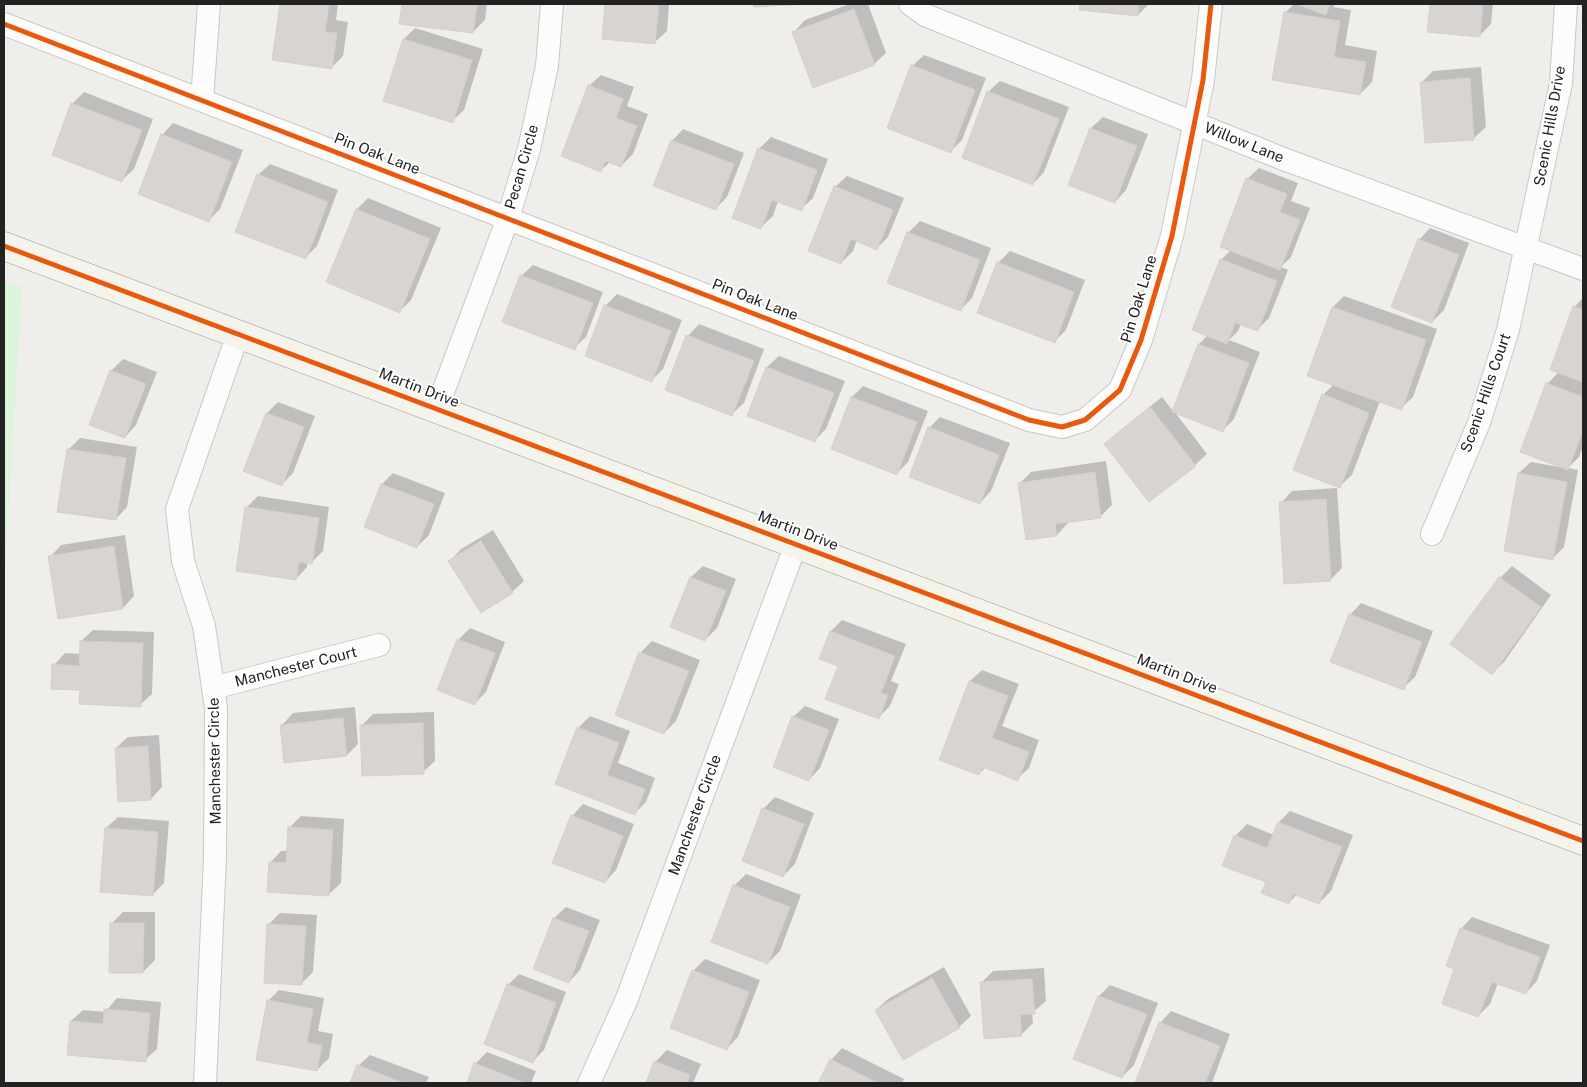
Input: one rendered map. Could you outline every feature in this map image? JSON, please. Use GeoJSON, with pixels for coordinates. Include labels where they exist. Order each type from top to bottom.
{"type":"FeatureCollection","features":[{"type":"Feature","properties":{"kind":"street"},"geometry":{"type":"LineString","coordinates":[[202,100],[209,4]]}},
{"type":"Feature","properties":{"kind":"street","name":"Pecan Circle"},"geometry":{"type":"LineString","coordinates":[[437,408],[508,218],[529,149],[547,66],[552,4]]}},
{"type":"Feature","properties":{"kind":"street","name":"Willow Lane"},"geometry":{"type":"LineString","coordinates":[[910,4],[925,15],[1286,160],[1583,269]]}},
{"type":"Feature","properties":{"kind":"street","name":"Pin Oak Lane"},"geometry":{"type":"LineString","coordinates":[[4,24],[1029,420],[1062,427],[1085,420],[1120,390],[1141,340],[1172,236],[1203,80],[1211,4]]}},
{"type":"Feature","properties":{"kind":"street","name":"Scenic Hills Drive"},"geometry":{"type":"LineString","coordinates":[[1527,248],[1561,83],[1566,4]]}},
{"type":"Feature","properties":{"kind":"street","name":"Martin Drive"},"geometry":{"type":"LineString","coordinates":[[4,246],[1583,841]]}},
{"type":"Feature","properties":{"kind":"street","name":"Scenic Hills Court"},"geometry":{"type":"LineString","coordinates":[[1432,534],[1479,424],[1508,330],[1527,248]]}},
{"type":"Feature","properties":{"kind":"street","name":"Manchester Circle"},"geometry":{"type":"LineString","coordinates":[[205,1083],[215,857],[216,708],[204,626],[184,561],[176,509],[238,334]]}},
{"type":"Feature","properties":{"kind":"street","name":"Manchester Circle"},"geometry":{"type":"LineString","coordinates":[[589,1083],[626,1001],[796,544]]}},
{"type":"Feature","properties":{"kind":"street","name":"Manchester Court"},"geometry":{"type":"LineString","coordinates":[[213,688],[379,645]]}},
{"type":"Feature","properties":{"kind":"green space"},"geometry":{"type":"Polygon","coordinates":[[[4,283],[22,287],[4,583],[4,283]]]}},
{"type":"Feature","properties":{"kind":"building"},"geometry":{"type":"Polygon","coordinates":[[[280,4],[329,4],[325,32],[337,33],[332,69],[272,60],[280,4]]]}},
{"type":"Feature","properties":{"kind":"building"},"geometry":{"type":"Polygon","coordinates":[[[402,4],[477,4],[473,33],[399,24],[402,4]]]}},
{"type":"Feature","properties":{"kind":"building"},"geometry":{"type":"Polygon","coordinates":[[[605,4],[659,4],[655,44],[602,39],[605,4]]]}},
{"type":"Feature","properties":{"kind":"building"},"geometry":{"type":"Polygon","coordinates":[[[753,4],[807,4],[754,7],[753,4]]]}},
{"type":"Feature","properties":{"kind":"building"},"geometry":{"type":"Polygon","coordinates":[[[1080,4],[1139,4],[1138,16],[1079,10],[1080,4]]]}},
{"type":"Feature","properties":{"kind":"building"},"geometry":{"type":"Polygon","coordinates":[[[1296,4],[1330,4],[1326,15],[1296,4]]]}},
{"type":"Feature","properties":{"kind":"building"},"geometry":{"type":"Polygon","coordinates":[[[1430,4],[1483,4],[1480,37],[1427,32],[1430,4]]]}},
{"type":"Feature","properties":{"kind":"building"},"geometry":{"type":"Polygon","coordinates":[[[854,9],[875,65],[813,88],[792,32],[854,9]]]}},
{"type":"Feature","properties":{"kind":"building"},"geometry":{"type":"Polygon","coordinates":[[[1284,12],[1340,21],[1334,57],[1366,62],[1360,95],[1272,80],[1284,12]]]}},
{"type":"Feature","properties":{"kind":"building"},"geometry":{"type":"Polygon","coordinates":[[[403,39],[472,60],[453,123],[383,101],[403,39]]]}},
{"type":"Feature","properties":{"kind":"building"},"geometry":{"type":"Polygon","coordinates":[[[911,65],[975,90],[951,153],[887,128],[911,65]]]}},
{"type":"Feature","properties":{"kind":"building"},"geometry":{"type":"Polygon","coordinates":[[[1470,78],[1474,140],[1425,143],[1420,82],[1470,78]]]}},
{"type":"Feature","properties":{"kind":"building"},"geometry":{"type":"Polygon","coordinates":[[[588,85],[623,99],[616,118],[637,126],[621,167],[605,161],[601,172],[561,156],[588,85]]]}},
{"type":"Feature","properties":{"kind":"building"},"geometry":{"type":"Polygon","coordinates":[[[987,91],[1059,119],[1033,185],[962,158],[987,91]]]}},
{"type":"Feature","properties":{"kind":"building"},"geometry":{"type":"Polygon","coordinates":[[[71,103],[142,130],[122,182],[52,155],[71,103]]]}},
{"type":"Feature","properties":{"kind":"building"},"geometry":{"type":"Polygon","coordinates":[[[1090,128],[1137,146],[1115,203],[1068,185],[1090,128]]]}},
{"type":"Feature","properties":{"kind":"building"},"geometry":{"type":"Polygon","coordinates":[[[161,134],[232,162],[209,222],[138,194],[161,134]]]}},
{"type":"Feature","properties":{"kind":"building"},"geometry":{"type":"Polygon","coordinates":[[[671,140],[734,164],[716,210],[653,186],[671,140]]]}},
{"type":"Feature","properties":{"kind":"building"},"geometry":{"type":"Polygon","coordinates":[[[758,148],[817,170],[802,211],[772,200],[761,229],[732,218],[758,148]]]}},
{"type":"Feature","properties":{"kind":"building"},"geometry":{"type":"Polygon","coordinates":[[[257,174],[328,202],[306,259],[235,232],[257,174]]]}},
{"type":"Feature","properties":{"kind":"building"},"geometry":{"type":"Polygon","coordinates":[[[1246,178],[1287,194],[1280,212],[1300,220],[1280,270],[1220,247],[1246,178]]]}},
{"type":"Feature","properties":{"kind":"building"},"geometry":{"type":"Polygon","coordinates":[[[834,186],[893,210],[877,250],[851,239],[841,264],[808,251],[834,186]]]}},
{"type":"Feature","properties":{"kind":"building"},"geometry":{"type":"Polygon","coordinates":[[[356,209],[430,239],[400,313],[326,282],[356,209]]]}},
{"type":"Feature","properties":{"kind":"building"},"geometry":{"type":"Polygon","coordinates":[[[907,232],[980,260],[961,311],[887,283],[907,232]]]}},
{"type":"Feature","properties":{"kind":"building"},"geometry":{"type":"Polygon","coordinates":[[[1418,239],[1459,255],[1432,323],[1391,307],[1418,239]]]}},
{"type":"Feature","properties":{"kind":"building"},"geometry":{"type":"Polygon","coordinates":[[[1220,259],[1277,281],[1258,331],[1235,323],[1227,344],[1192,330],[1220,259]]]}},
{"type":"Feature","properties":{"kind":"building"},"geometry":{"type":"Polygon","coordinates":[[[997,262],[1074,292],[1055,343],[977,313],[997,262]]]}},
{"type":"Feature","properties":{"kind":"building"},"geometry":{"type":"Polygon","coordinates":[[[520,275],[593,303],[575,350],[502,322],[520,275]]]}},
{"type":"Feature","properties":{"kind":"building"},"geometry":{"type":"Polygon","coordinates":[[[604,305],[671,331],[652,382],[585,356],[604,305]]]}},
{"type":"Feature","properties":{"kind":"building"},"geometry":{"type":"Polygon","coordinates":[[[1573,306],[1583,310],[1583,382],[1550,370],[1573,306]]]}},
{"type":"Feature","properties":{"kind":"building"},"geometry":{"type":"Polygon","coordinates":[[[1332,307],[1426,340],[1402,410],[1307,376],[1332,307]]]}},
{"type":"Feature","properties":{"kind":"building"},"geometry":{"type":"Polygon","coordinates":[[[686,335],[754,361],[732,416],[665,390],[686,335]]]}},
{"type":"Feature","properties":{"kind":"building"},"geometry":{"type":"Polygon","coordinates":[[[1198,344],[1249,363],[1223,432],[1172,412],[1198,344]]]}},
{"type":"Feature","properties":{"kind":"building"},"geometry":{"type":"Polygon","coordinates":[[[766,367],[834,393],[815,442],[747,416],[766,367]]]}},
{"type":"Feature","properties":{"kind":"building"},"geometry":{"type":"Polygon","coordinates":[[[110,370],[146,384],[125,438],[89,425],[110,370]]]}},
{"type":"Feature","properties":{"kind":"building"},"geometry":{"type":"Polygon","coordinates":[[[1546,383],[1583,397],[1583,430],[1568,470],[1520,452],[1546,383]]]}},
{"type":"Feature","properties":{"kind":"building"},"geometry":{"type":"Polygon","coordinates":[[[1322,394],[1369,413],[1340,488],[1293,470],[1322,394]]]}},
{"type":"Feature","properties":{"kind":"building"},"geometry":{"type":"Polygon","coordinates":[[[851,397],[917,422],[897,475],[831,449],[851,397]]]}},
{"type":"Feature","properties":{"kind":"building"},"geometry":{"type":"Polygon","coordinates":[[[1150,407],[1196,466],[1149,502],[1104,444],[1150,407]]]}},
{"type":"Feature","properties":{"kind":"building"},"geometry":{"type":"Polygon","coordinates":[[[266,413],[304,427],[282,486],[243,471],[266,413]]]}},
{"type":"Feature","properties":{"kind":"building"},"geometry":{"type":"Polygon","coordinates":[[[928,427],[999,455],[980,504],[909,477],[928,427]]]}},
{"type":"Feature","properties":{"kind":"building"},"geometry":{"type":"Polygon","coordinates":[[[67,449],[126,458],[116,520],[57,512],[67,449]]]}},
{"type":"Feature","properties":{"kind":"building"},"geometry":{"type":"Polygon","coordinates":[[[1095,472],[1101,518],[1055,524],[1057,536],[1026,540],[1018,483],[1095,472]]]}},
{"type":"Feature","properties":{"kind":"building"},"geometry":{"type":"Polygon","coordinates":[[[1518,473],[1567,482],[1553,560],[1504,551],[1518,473]]]}},
{"type":"Feature","properties":{"kind":"building"},"geometry":{"type":"Polygon","coordinates":[[[381,484],[434,504],[417,548],[364,527],[381,484]]]}},
{"type":"Feature","properties":{"kind":"building"},"geometry":{"type":"Polygon","coordinates":[[[1326,499],[1331,581],[1284,584],[1279,502],[1326,499]]]}},
{"type":"Feature","properties":{"kind":"building"},"geometry":{"type":"Polygon","coordinates":[[[245,507],[319,518],[312,564],[299,562],[296,580],[236,571],[245,507]]]}},
{"type":"Feature","properties":{"kind":"building"},"geometry":{"type":"Polygon","coordinates":[[[481,541],[513,593],[481,613],[448,561],[481,541]]]}},
{"type":"Feature","properties":{"kind":"building"},"geometry":{"type":"Polygon","coordinates":[[[114,546],[123,609],[58,619],[48,556],[114,546]]]}},
{"type":"Feature","properties":{"kind":"building"},"geometry":{"type":"Polygon","coordinates":[[[690,577],[726,591],[705,641],[670,627],[690,577]]]}},
{"type":"Feature","properties":{"kind":"building"},"geometry":{"type":"Polygon","coordinates":[[[1499,577],[1541,607],[1492,675],[1450,644],[1499,577]]]}},
{"type":"Feature","properties":{"kind":"building"},"geometry":{"type":"Polygon","coordinates":[[[1349,614],[1422,642],[1404,690],[1330,662],[1349,614]]]}},
{"type":"Feature","properties":{"kind":"building"},"geometry":{"type":"Polygon","coordinates":[[[830,631],[895,656],[881,693],[888,695],[879,719],[825,699],[838,666],[819,659],[830,631]]]}},
{"type":"Feature","properties":{"kind":"building"},"geometry":{"type":"Polygon","coordinates":[[[457,639],[495,653],[475,705],[437,690],[457,639]]]}},
{"type":"Feature","properties":{"kind":"building"},"geometry":{"type":"Polygon","coordinates":[[[80,641],[143,643],[141,707],[79,704],[80,690],[51,689],[52,664],[79,666],[80,641]]]}},
{"type":"Feature","properties":{"kind":"building"},"geometry":{"type":"Polygon","coordinates":[[[639,652],[689,671],[664,734],[615,715],[639,652]]]}},
{"type":"Feature","properties":{"kind":"building"},"geometry":{"type":"Polygon","coordinates":[[[969,681],[1008,696],[992,738],[1029,752],[1018,781],[983,767],[979,775],[939,760],[969,681]]]}},
{"type":"Feature","properties":{"kind":"building"},"geometry":{"type":"Polygon","coordinates":[[[792,716],[829,730],[809,781],[773,767],[792,716]]]}},
{"type":"Feature","properties":{"kind":"building"},"geometry":{"type":"Polygon","coordinates":[[[343,718],[347,756],[284,763],[280,725],[343,718]]]}},
{"type":"Feature","properties":{"kind":"building"},"geometry":{"type":"Polygon","coordinates":[[[423,723],[424,774],[362,776],[360,725],[423,723]]]}},
{"type":"Feature","properties":{"kind":"building"},"geometry":{"type":"Polygon","coordinates":[[[577,727],[619,743],[607,775],[645,789],[635,815],[555,784],[577,727]]]}},
{"type":"Feature","properties":{"kind":"building"},"geometry":{"type":"Polygon","coordinates":[[[148,746],[151,800],[118,802],[115,748],[148,746]]]}},
{"type":"Feature","properties":{"kind":"building"},"geometry":{"type":"Polygon","coordinates":[[[762,808],[804,824],[783,877],[742,861],[762,808]]]}},
{"type":"Feature","properties":{"kind":"building"},"geometry":{"type":"Polygon","coordinates":[[[571,815],[623,836],[605,883],[552,863],[571,815]]]}},
{"type":"Feature","properties":{"kind":"building"},"geometry":{"type":"Polygon","coordinates":[[[1278,822],[1342,847],[1319,904],[1293,894],[1289,904],[1261,893],[1266,882],[1222,866],[1234,835],[1267,848],[1278,822]]]}},
{"type":"Feature","properties":{"kind":"building"},"geometry":{"type":"Polygon","coordinates":[[[288,827],[333,830],[329,896],[267,892],[269,862],[286,863],[288,827]]]}},
{"type":"Feature","properties":{"kind":"building"},"geometry":{"type":"Polygon","coordinates":[[[105,828],[158,832],[153,896],[100,892],[105,828]]]}},
{"type":"Feature","properties":{"kind":"building"},"geometry":{"type":"Polygon","coordinates":[[[733,885],[790,907],[768,964],[711,942],[733,885]]]}},
{"type":"Feature","properties":{"kind":"building"},"geometry":{"type":"Polygon","coordinates":[[[553,918],[589,931],[569,983],[533,969],[553,918]]]}},
{"type":"Feature","properties":{"kind":"building"},"geometry":{"type":"Polygon","coordinates":[[[110,923],[144,923],[143,973],[109,973],[110,923]]]}},
{"type":"Feature","properties":{"kind":"building"},"geometry":{"type":"Polygon","coordinates":[[[267,924],[306,926],[302,985],[264,983],[267,924]]]}},
{"type":"Feature","properties":{"kind":"building"},"geometry":{"type":"Polygon","coordinates":[[[1460,928],[1540,957],[1526,994],[1492,982],[1478,1017],[1442,1004],[1454,969],[1446,966],[1460,928]]]}},
{"type":"Feature","properties":{"kind":"building"},"geometry":{"type":"Polygon","coordinates":[[[692,970],[749,992],[727,1050],[670,1028],[692,970]]]}},
{"type":"Feature","properties":{"kind":"building"},"geometry":{"type":"Polygon","coordinates":[[[932,978],[960,1028],[903,1060],[875,1010],[932,978]]]}},
{"type":"Feature","properties":{"kind":"building"},"geometry":{"type":"Polygon","coordinates":[[[1032,979],[1035,1014],[1020,1015],[1022,1036],[984,1039],[980,982],[1032,979]]]}},
{"type":"Feature","properties":{"kind":"building"},"geometry":{"type":"Polygon","coordinates":[[[507,984],[556,1003],[533,1063],[484,1044],[507,984]]]}},
{"type":"Feature","properties":{"kind":"building"},"geometry":{"type":"Polygon","coordinates":[[[1098,996],[1147,1014],[1122,1078],[1073,1059],[1098,996]]]}},
{"type":"Feature","properties":{"kind":"building"},"geometry":{"type":"Polygon","coordinates":[[[267,1000],[313,1009],[307,1043],[322,1045],[317,1071],[256,1060],[267,1000]]]}},
{"type":"Feature","properties":{"kind":"building"},"geometry":{"type":"Polygon","coordinates":[[[104,1009],[150,1013],[146,1062],[67,1055],[70,1021],[103,1024],[104,1009]]]}},
{"type":"Feature","properties":{"kind":"building"},"geometry":{"type":"Polygon","coordinates":[[[1159,1022],[1220,1046],[1205,1083],[1135,1083],[1159,1022]]]}},
{"type":"Feature","properties":{"kind":"building"},"geometry":{"type":"Polygon","coordinates":[[[830,1059],[878,1083],[818,1083],[830,1059]]]}},
{"type":"Feature","properties":{"kind":"building"},"geometry":{"type":"Polygon","coordinates":[[[654,1061],[690,1075],[687,1083],[646,1083],[654,1061]]]}},
{"type":"Feature","properties":{"kind":"building"},"geometry":{"type":"Polygon","coordinates":[[[474,1063],[525,1083],[467,1083],[474,1063]]]}},
{"type":"Feature","properties":{"kind":"building"},"geometry":{"type":"Polygon","coordinates":[[[357,1065],[404,1083],[350,1083],[357,1065]]]}},
{"type":"Feature","properties":{"kind":"cycle path"},"geometry":{"type":"LineString","coordinates":[[4,24],[1029,420],[1062,427],[1085,420],[1120,390],[1141,340],[1172,236],[1203,80],[1211,4]]}},
{"type":"Feature","properties":{"kind":"cycle path"},"geometry":{"type":"LineString","coordinates":[[4,246],[1583,841]]}}]}
